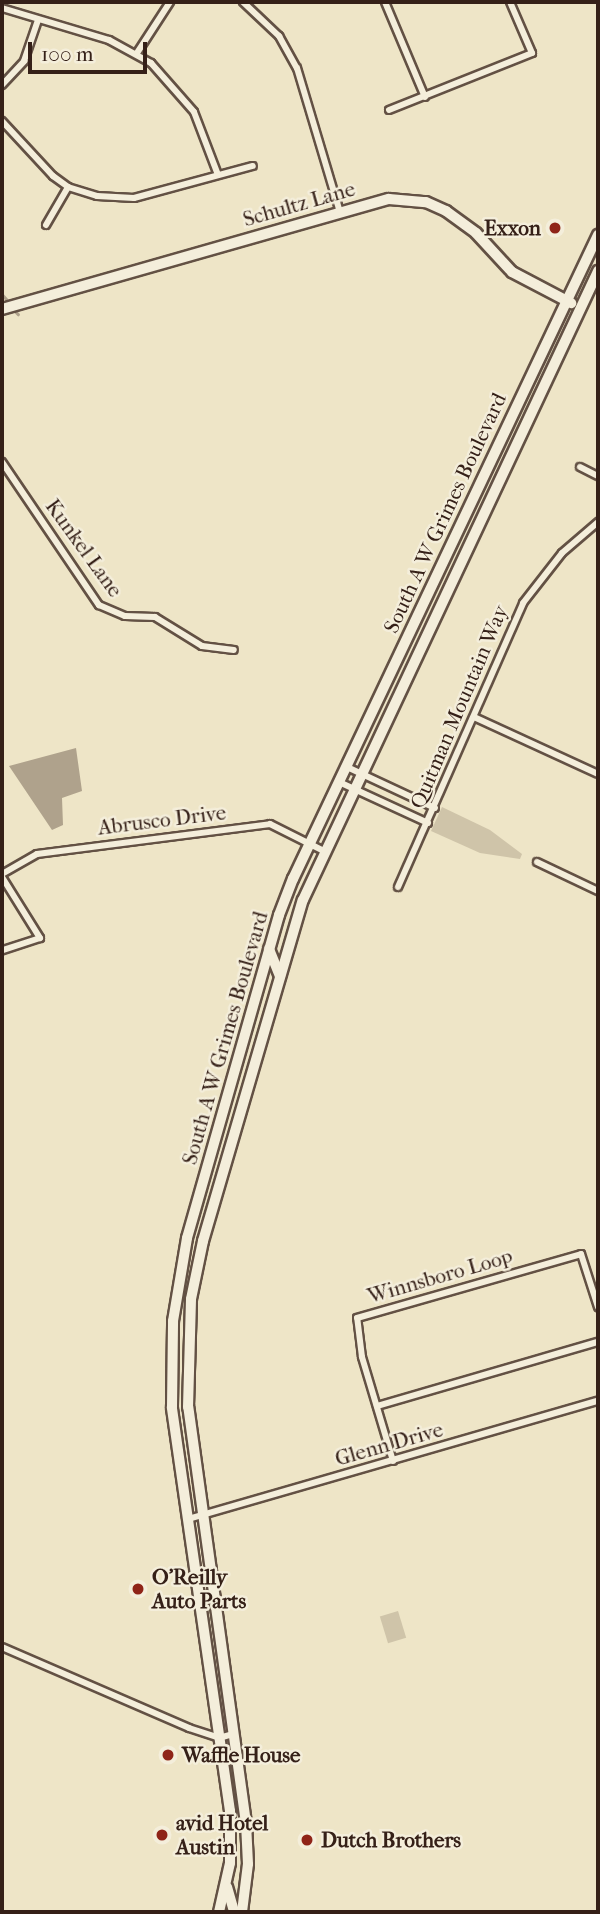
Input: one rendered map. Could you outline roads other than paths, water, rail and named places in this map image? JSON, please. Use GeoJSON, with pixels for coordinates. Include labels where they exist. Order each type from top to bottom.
{"type":"FeatureCollection","features":[{"type":"Feature","properties":{"kind":"main road","name":"Schultz Lane"},"geometry":{"type":"LineString","coordinates":[[2,309],[389,199],[426,202],[462,220],[512,272],[580,308]]}},
{"type":"Feature","properties":{"kind":"main road","name":"South A W Grimes Boulevard"},"geometry":{"type":"LineString","coordinates":[[219,1912],[226,1886],[231,1822],[172,1407],[170,1364],[176,1298],[203,1183],[269,949],[310,844],[598,235]]}},
{"type":"Feature","properties":{"kind":"main road","name":"South A W Grimes Boulevard"},"geometry":{"type":"LineString","coordinates":[[242,1912],[247,1838],[188,1407],[191,1299],[219,1187],[303,900],[598,271]]}},
{"type":"Feature","properties":{"kind":"main road"},"geometry":{"type":"LineString","coordinates":[[499,444],[514,450]]}},
{"type":"Feature","properties":{"kind":"main road"},"geometry":{"type":"LineString","coordinates":[[455,538],[470,544]]}},
{"type":"Feature","properties":{"kind":"main road"},"geometry":{"type":"LineString","coordinates":[[399,657],[414,664]]}},
{"type":"Feature","properties":{"kind":"main road"},"geometry":{"type":"LineString","coordinates":[[269,949],[276,957],[281,980]]}},
{"type":"Feature","properties":{"kind":"main road"},"geometry":{"type":"LineString","coordinates":[[203,1183],[219,1187]]}},
{"type":"Feature","properties":{"kind":"main road"},"geometry":{"type":"LineString","coordinates":[[176,1298],[191,1299]]}},
{"type":"Feature","properties":{"kind":"main road"},"geometry":{"type":"LineString","coordinates":[[226,1886],[234,1912]]}},
{"type":"Feature","properties":{"kind":"street"},"geometry":{"type":"LineString","coordinates":[[137,53],[170,2]]}},
{"type":"Feature","properties":{"kind":"street"},"geometry":{"type":"LineString","coordinates":[[243,2],[279,36],[297,68],[340,212]]}},
{"type":"Feature","properties":{"kind":"street"},"geometry":{"type":"LineString","coordinates":[[385,2],[425,97]]}},
{"type":"Feature","properties":{"kind":"street"},"geometry":{"type":"LineString","coordinates":[[389,110],[532,53],[510,2]]}},
{"type":"Feature","properties":{"kind":"street"},"geometry":{"type":"LineString","coordinates":[[2,8],[91,33],[137,53],[170,82],[194,112],[218,175]]}},
{"type":"Feature","properties":{"kind":"street"},"geometry":{"type":"LineString","coordinates":[[2,85],[24,61],[38,20]]}},
{"type":"Feature","properties":{"kind":"street"},"geometry":{"type":"LineString","coordinates":[[2,121],[68,187],[97,196],[134,198],[253,166]]}},
{"type":"Feature","properties":{"kind":"street"},"geometry":{"type":"LineString","coordinates":[[46,225],[68,187]]}},
{"type":"Feature","properties":{"kind":"street","name":"Kunkel Lane"},"geometry":{"type":"LineString","coordinates":[[2,462],[99,604],[117,614],[155,617],[202,646],[234,650]]}},
{"type":"Feature","properties":{"kind":"street"},"geometry":{"type":"LineString","coordinates":[[580,467],[598,476]]}},
{"type":"Feature","properties":{"kind":"street","name":"Quitman Mountain Way"},"geometry":{"type":"LineString","coordinates":[[398,887],[523,603],[562,553],[598,522]]}},
{"type":"Feature","properties":{"kind":"street"},"geometry":{"type":"LineString","coordinates":[[474,717],[598,774]]}},
{"type":"Feature","properties":{"kind":"street"},"geometry":{"type":"LineString","coordinates":[[346,767],[435,808]]}},
{"type":"Feature","properties":{"kind":"street"},"geometry":{"type":"LineString","coordinates":[[339,782],[428,823]]}},
{"type":"Feature","properties":{"kind":"street","name":"Abrusco Drive"},"geometry":{"type":"LineString","coordinates":[[2,876],[47,852],[270,824],[326,852]]}},
{"type":"Feature","properties":{"kind":"street"},"geometry":{"type":"LineString","coordinates":[[537,862],[598,891]]}},
{"type":"Feature","properties":{"kind":"street"},"geometry":{"type":"LineString","coordinates":[[2,876],[40,939],[2,950]]}},
{"type":"Feature","properties":{"kind":"street","name":"Winnsboro Loop"},"geometry":{"type":"LineString","coordinates":[[393,1461],[362,1357],[357,1318],[581,1254],[598,1307]]}},
{"type":"Feature","properties":{"kind":"street"},"geometry":{"type":"LineString","coordinates":[[377,1406],[598,1342]]}},
{"type":"Feature","properties":{"kind":"street","name":"Glenn Drive"},"geometry":{"type":"LineString","coordinates":[[188,1519],[598,1401]]}},
{"type":"Feature","properties":{"kind":"street"},"geometry":{"type":"LineString","coordinates":[[2,1647],[219,1738],[233,1734]]}},
{"type":"Feature","properties":{"kind":"waterway"},"geometry":{"type":"LineString","coordinates":[[2,294],[9,302]]}},
{"type":"Feature","properties":{"kind":"place","name":"Exxon"},"geometry":{"type":"Point","coordinates":[555,228]}},
{"type":"Feature","properties":{"kind":"place","name":"O'Reilly Auto Parts"},"geometry":{"type":"Point","coordinates":[138,1589]}},
{"type":"Feature","properties":{"kind":"place","name":"Waffle House"},"geometry":{"type":"Point","coordinates":[168,1755]}},
{"type":"Feature","properties":{"kind":"place","name":"avid Hotel Austin"},"geometry":{"type":"Point","coordinates":[162,1835]}},
{"type":"Feature","properties":{"kind":"place","name":"Dutch Brothers"},"geometry":{"type":"Point","coordinates":[307,1840]}}]}
